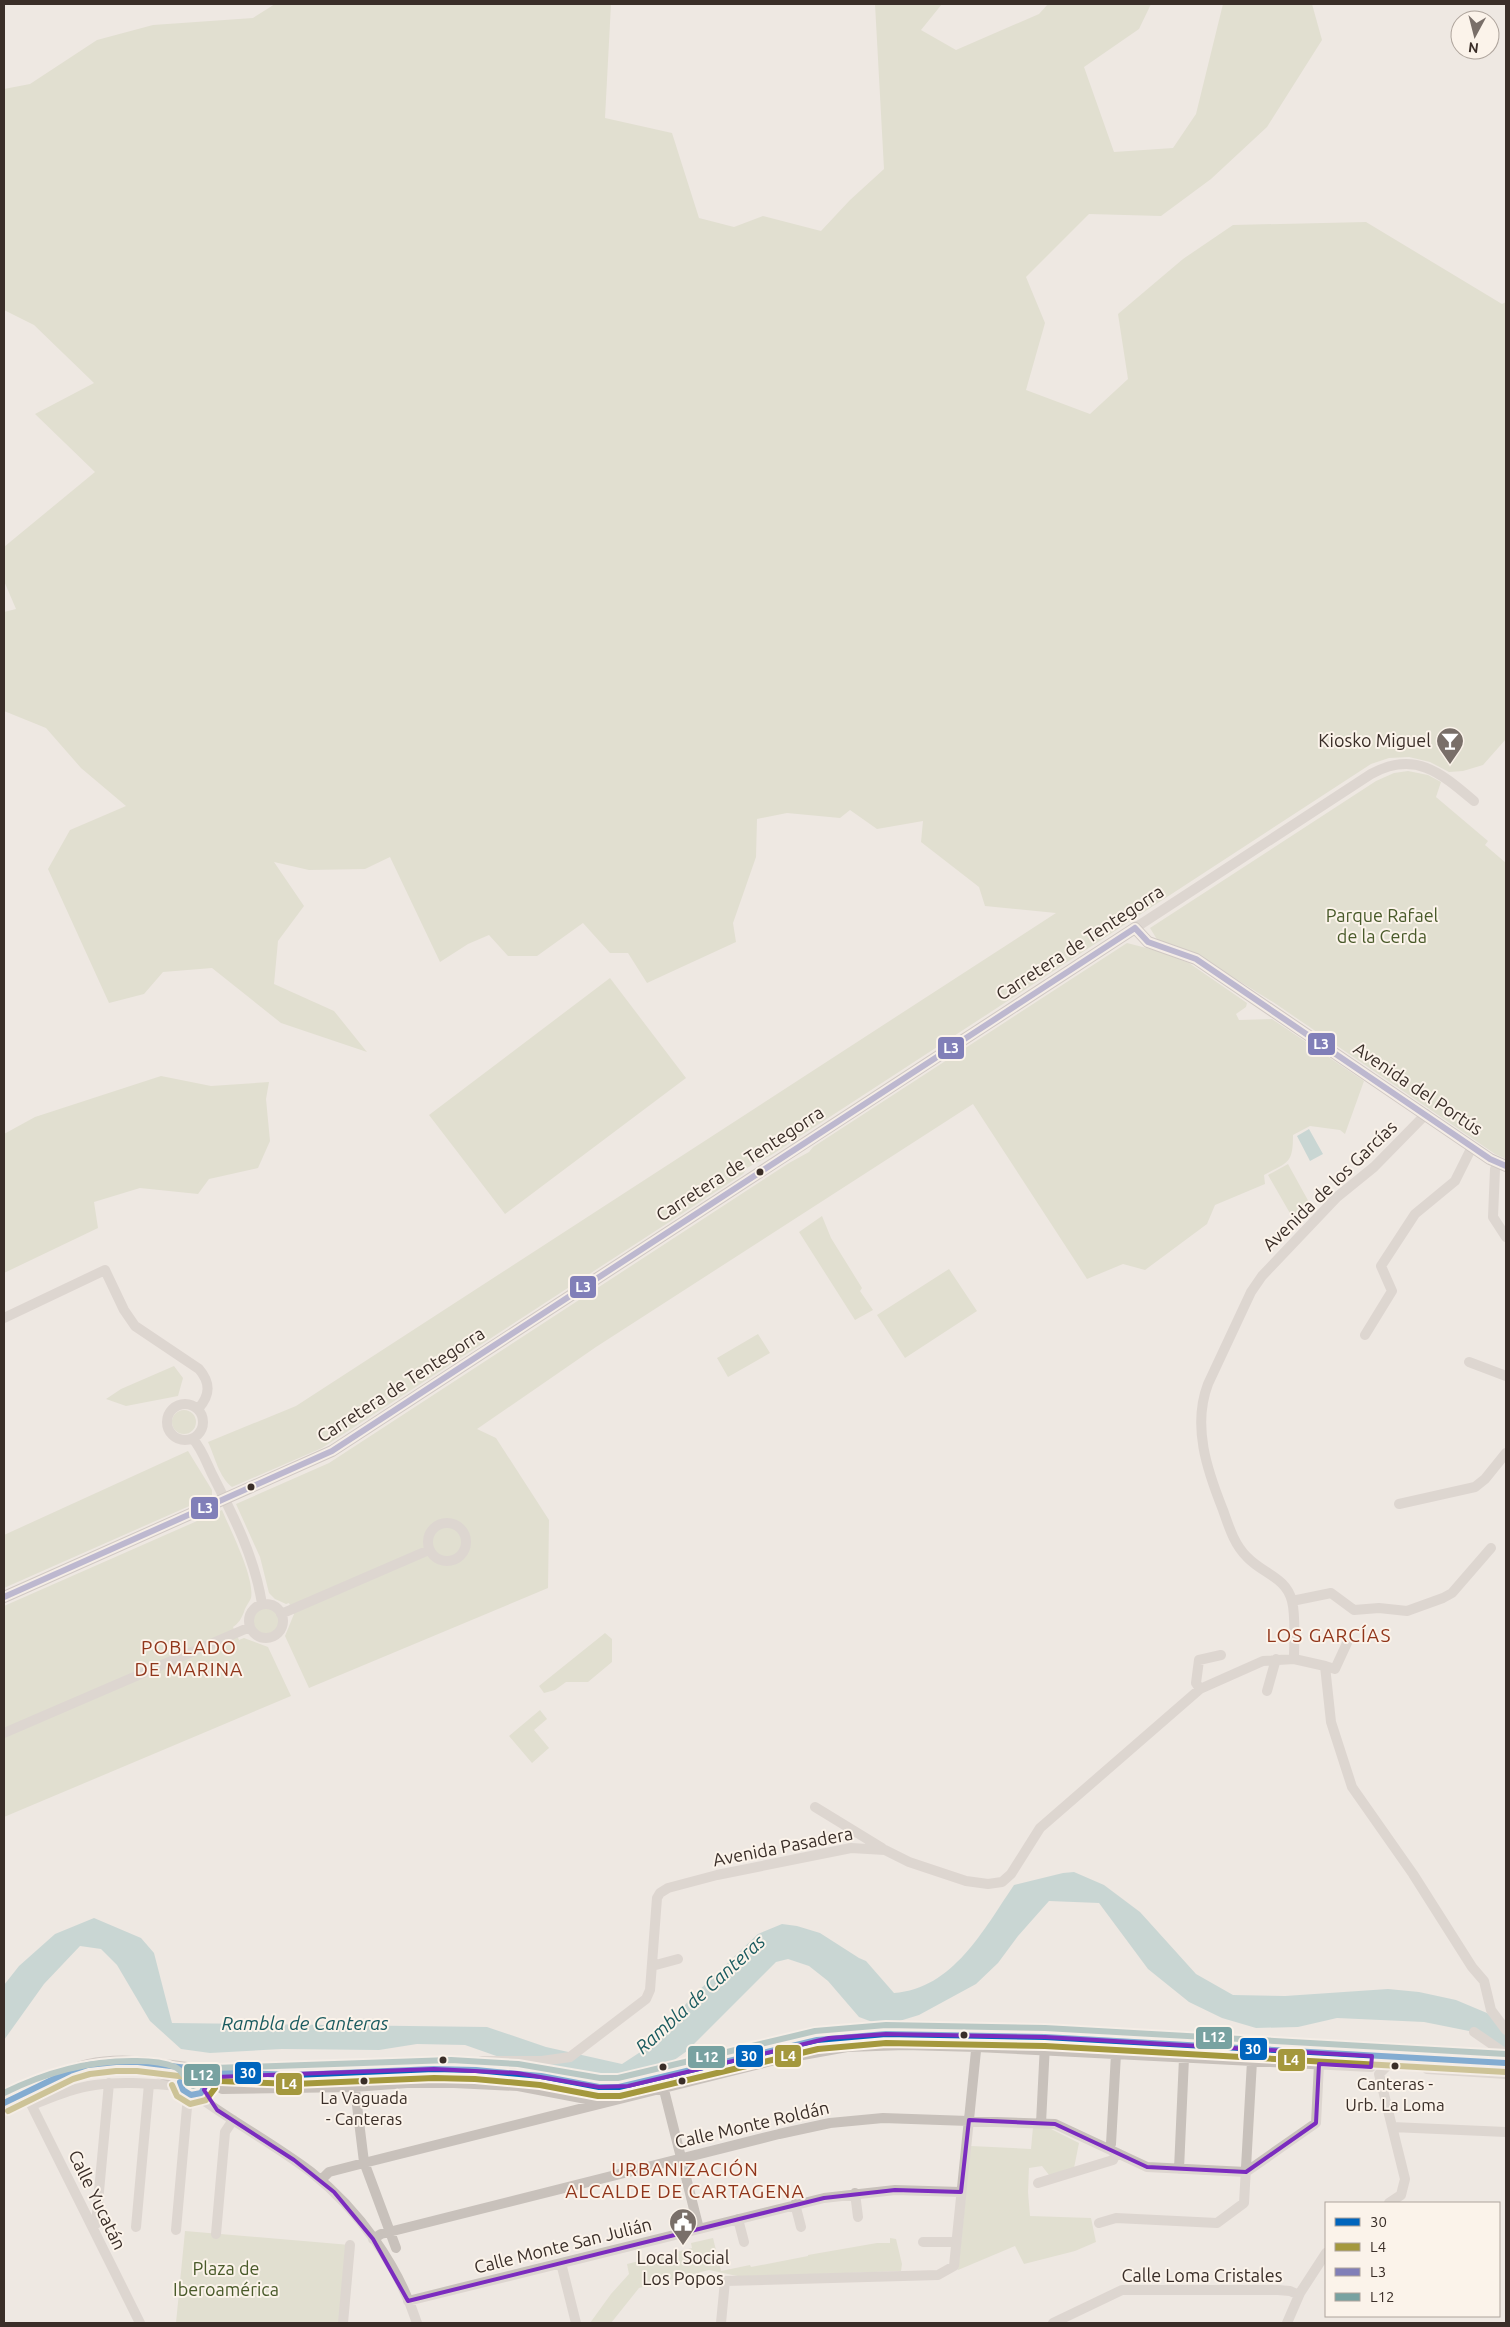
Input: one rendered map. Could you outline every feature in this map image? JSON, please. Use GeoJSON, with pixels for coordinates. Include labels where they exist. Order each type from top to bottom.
{"type":"FeatureCollection","features":[{"type":"Feature","properties":{"kind":"main road","name":"Avenida del Portús"},"geometry":{"type":"LineString","coordinates":[[1135,928],[1148,942],[1196,959],[1472,1147],[1502,1165]]}},
{"type":"Feature","properties":{"kind":"main road","name":"Carretera de Tentegorra"},"geometry":{"type":"LineString","coordinates":[[4,1597],[316,1460],[340,1446],[1135,928]]}},
{"type":"Feature","properties":{"kind":"main road"},"geometry":{"type":"LineString","coordinates":[[30,2090],[76,2074],[128,2069],[155,2071],[171,2076],[180,2084],[183,2090],[191,2095],[201,2093],[215,2077],[434,2069],[476,2070],[533,2075],[599,2087],[628,2086],[662,2083],[828,2038],[886,2034],[977,2041],[1045,2037],[1371,2061],[1391,2056],[1506,2063]]}},
{"type":"Feature","properties":{"kind":"main road"},"geometry":{"type":"LineString","coordinates":[[4,2103],[76,2069],[116,2062],[145,2062],[194,2069],[294,2075]]}},
{"type":"Feature","properties":{"kind":"main road"},"geometry":{"type":"LineString","coordinates":[[180,2084],[182,2074],[194,2069]]}},
{"type":"Feature","properties":{"kind":"main road"},"geometry":{"type":"LineString","coordinates":[[194,2069],[206,2076],[206,2086]]}},
{"type":"Feature","properties":{"kind":"street","name":"Carretera de Tentegorra"},"geometry":{"type":"LineString","coordinates":[[1135,928],[1384,767],[1409,764],[1428,768],[1445,777],[1474,801]]}},
{"type":"Feature","properties":{"kind":"street","name":"Avenida de los Garcías"},"geometry":{"type":"LineString","coordinates":[[1294,1659],[1292,1601],[1280,1579],[1252,1562],[1233,1537],[1212,1482],[1203,1447],[1201,1417],[1205,1392],[1251,1292],[1262,1276],[1337,1197],[1383,1159],[1426,1114]]}},
{"type":"Feature","properties":{"kind":"street"},"geometry":{"type":"LineString","coordinates":[[1365,1335],[1392,1291],[1381,1266],[1415,1214],[1455,1181],[1472,1147]]}},
{"type":"Feature","properties":{"kind":"street"},"geometry":{"type":"LineString","coordinates":[[1502,1165],[1495,1169],[1492,1217],[1506,1237]]}},
{"type":"Feature","properties":{"kind":"street"},"geometry":{"type":"LineString","coordinates":[[4,1318],[105,1270],[124,1310],[135,1326],[199,1369],[204,1376],[208,1392],[206,1399],[198,1409]]}},
{"type":"Feature","properties":{"kind":"street"},"geometry":{"type":"LineString","coordinates":[[1469,1362],[1506,1376]]}},
{"type":"Feature","properties":{"kind":"street"},"geometry":{"type":"LineString","coordinates":[[179,1404],[186,1404],[198,1409],[203,1423],[195,1440],[182,1441],[172,1436],[168,1431],[167,1418],[179,1404]]}},
{"type":"Feature","properties":{"kind":"street"},"geometry":{"type":"LineString","coordinates":[[195,1440],[225,1499],[252,1560],[262,1604]]}},
{"type":"Feature","properties":{"kind":"street"},"geometry":{"type":"LineString","coordinates":[[1399,1504],[1475,1487],[1485,1479],[1506,1452]]}},
{"type":"Feature","properties":{"kind":"street"},"geometry":{"type":"LineString","coordinates":[[1292,1601],[1331,1593],[1354,1610],[1379,1608],[1407,1611],[1452,1593],[1491,1548]]}},
{"type":"Feature","properties":{"kind":"street"},"geometry":{"type":"LineString","coordinates":[[281,1614],[429,1550]]}},
{"type":"Feature","properties":{"kind":"street"},"geometry":{"type":"LineString","coordinates":[[262,1604],[271,1605],[281,1614],[282,1624],[273,1636],[266,1638],[257,1635],[250,1626],[250,1613],[262,1604]]}},
{"type":"Feature","properties":{"kind":"street"},"geometry":{"type":"LineString","coordinates":[[4,1733],[250,1626]]}},
{"type":"Feature","properties":{"kind":"street"},"geometry":{"type":"LineString","coordinates":[[1347,1644],[1335,1669],[1325,1666],[1330,1714],[1352,1787],[1413,1874],[1472,1967],[1484,1981],[1491,2010],[1506,2030]]}},
{"type":"Feature","properties":{"kind":"street"},"geometry":{"type":"LineString","coordinates":[[1200,1689],[1196,1683],[1199,1660],[1220,1655]]}},
{"type":"Feature","properties":{"kind":"street"},"geometry":{"type":"LineString","coordinates":[[1268,1691],[1276,1659]]}},
{"type":"Feature","properties":{"kind":"street","name":"Avenida Pasadera"},"geometry":{"type":"LineString","coordinates":[[476,2070],[478,2063],[482,2061],[552,2061],[576,2054],[646,1999],[650,1990],[658,1898],[664,1890],[717,1875],[840,1850],[869,1848],[885,1850],[938,1873],[988,1884],[1002,1882],[1011,1874],[1040,1828],[1200,1689],[1262,1661],[1294,1659],[1325,1666]]}},
{"type":"Feature","properties":{"kind":"street"},"geometry":{"type":"LineString","coordinates":[[815,1807],[885,1850]]}},
{"type":"Feature","properties":{"kind":"street"},"geometry":{"type":"LineString","coordinates":[[652,1966],[678,1959]]}},
{"type":"Feature","properties":{"kind":"street"},"geometry":{"type":"LineString","coordinates":[[1474,2032],[1506,2055],[1506,2063]]}},
{"type":"Feature","properties":{"kind":"street"},"geometry":{"type":"LineString","coordinates":[[1041,2123],[1045,2037]]}},
{"type":"Feature","properties":{"kind":"street"},"geometry":{"type":"LineString","coordinates":[[721,2323],[725,2281],[938,2275],[954,2266],[977,2041],[1045,2051],[1319,2064],[1371,2061],[1379,2074],[1405,2185],[1402,2195],[1392,2202]]}},
{"type":"Feature","properties":{"kind":"street"},"geometry":{"type":"LineString","coordinates":[[1038,2183],[1113,2160],[1111,2144],[1116,2054]]}},
{"type":"Feature","properties":{"kind":"street"},"geometry":{"type":"LineString","coordinates":[[1379,2074],[1391,2062],[1391,2056]]}},
{"type":"Feature","properties":{"kind":"street"},"geometry":{"type":"LineString","coordinates":[[1178,2169],[1184,2058]]}},
{"type":"Feature","properties":{"kind":"street"},"geometry":{"type":"LineString","coordinates":[[1099,2222],[1116,2218],[1217,2223],[1244,2203],[1252,2061]]}},
{"type":"Feature","properties":{"kind":"street"},"geometry":{"type":"LineString","coordinates":[[1246,2172],[1316,2123],[1319,2064]]}},
{"type":"Feature","properties":{"kind":"street"},"geometry":{"type":"LineString","coordinates":[[1427,2069],[1506,2074]]}},
{"type":"Feature","properties":{"kind":"street"},"geometry":{"type":"LineString","coordinates":[[353,2073],[364,2163],[396,2248]]}},
{"type":"Feature","properties":{"kind":"street"},"geometry":{"type":"LineString","coordinates":[[222,2089],[354,2087],[430,2082],[518,2086],[606,2102]]}},
{"type":"Feature","properties":{"kind":"street"},"geometry":{"type":"LineString","coordinates":[[32,2105],[74,2090],[108,2083],[180,2084]]}},
{"type":"Feature","properties":{"kind":"street"},"geometry":{"type":"LineString","coordinates":[[96,2224],[108,2083]]}},
{"type":"Feature","properties":{"kind":"street"},"geometry":{"type":"LineString","coordinates":[[321,2180],[329,2172],[606,2102],[662,2083],[699,2229]]}},
{"type":"Feature","properties":{"kind":"street"},"geometry":{"type":"LineString","coordinates":[[136,2227],[148,2084]]}},
{"type":"Feature","properties":{"kind":"street"},"geometry":{"type":"LineString","coordinates":[[206,2086],[208,2100],[217,2110]]}},
{"type":"Feature","properties":{"kind":"street","name":"Calle Yucatán"},"geometry":{"type":"LineString","coordinates":[[30,2090],[32,2105],[140,2323]]}},
{"type":"Feature","properties":{"kind":"street"},"geometry":{"type":"LineString","coordinates":[[176,2230],[187,2107],[191,2095],[233,2120],[321,2180],[344,2203],[388,2260],[417,2323]]}},
{"type":"Feature","properties":{"kind":"street","name":"Calle Monte Roldán"},"geometry":{"type":"LineString","coordinates":[[373,2239],[390,2232],[681,2158],[799,2129],[847,2120],[901,2117],[1055,2124],[1147,2167],[1246,2172]]}},
{"type":"Feature","properties":{"kind":"street"},"geometry":{"type":"LineString","coordinates":[[216,2234],[225,2132],[233,2120]]}},
{"type":"Feature","properties":{"kind":"street"},"geometry":{"type":"LineString","coordinates":[[1392,2127],[1506,2132]]}},
{"type":"Feature","properties":{"kind":"street","name":"Calle Monte San Julián"},"geometry":{"type":"LineString","coordinates":[[408,2301],[795,2204],[855,2193],[895,2190],[961,2192]]}},
{"type":"Feature","properties":{"kind":"street"},"geometry":{"type":"LineString","coordinates":[[855,2193],[858,2217]]}},
{"type":"Feature","properties":{"kind":"street"},"geometry":{"type":"LineString","coordinates":[[795,2204],[801,2227]]}},
{"type":"Feature","properties":{"kind":"street"},"geometry":{"type":"LineString","coordinates":[[738,2219],[744,2242]]}},
{"type":"Feature","properties":{"kind":"street"},"geometry":{"type":"LineString","coordinates":[[923,2242],[956,2242]]}},
{"type":"Feature","properties":{"kind":"street"},"geometry":{"type":"LineString","coordinates":[[343,2323],[350,2244]]}},
{"type":"Feature","properties":{"kind":"street"},"geometry":{"type":"LineString","coordinates":[[1287,2323],[1299,2295],[1325,2255]]}},
{"type":"Feature","properties":{"kind":"street"},"geometry":{"type":"LineString","coordinates":[[560,2263],[576,2323]]}},
{"type":"Feature","properties":{"kind":"street","name":"Calle Loma Cristales"},"geometry":{"type":"LineString","coordinates":[[1053,2323],[1122,2290],[1290,2290],[1299,2295]]}},
{"type":"Feature","properties":{"kind":"highlighted area"},"geometry":{"type":"Polygon","coordinates":[[[886,2034],[1045,2037],[1372,2056],[1371,2067],[1319,2064],[1316,2123],[1246,2172],[1147,2167],[1055,2124],[969,2120],[961,2192],[895,2190],[824,2198],[408,2301],[373,2239],[334,2192],[294,2160],[217,2110],[204,2090],[209,2080],[215,2077],[434,2069],[517,2073],[599,2087],[628,2086],[829,2038],[886,2034]]]}},
{"type":"Feature","properties":{"kind":"green space"},"geometry":{"type":"Polygon","coordinates":[[[275,4],[611,4],[605,118],[672,133],[699,218],[734,227],[763,216],[821,231],[850,200],[884,169],[875,4],[942,4],[921,30],[956,50],[1039,14],[1048,4],[1151,4],[1139,29],[1084,67],[1114,152],[1173,148],[1196,114],[1223,4],[1312,4],[1322,40],[1267,127],[1211,179],[1161,216],[1089,214],[1026,277],[1045,323],[1026,390],[1090,414],[1128,379],[1118,314],[1183,259],[1233,225],[1366,222],[1502,304],[1506,302],[1506,739],[1483,765],[1463,771],[1449,772],[1430,762],[1409,757],[1389,758],[1371,764],[773,1154],[747,1168],[743,1174],[322,1448],[232,1487],[224,1478],[208,1442],[296,1406],[1056,913],[985,906],[979,887],[921,842],[923,821],[877,829],[850,810],[840,818],[787,813],[757,819],[756,857],[733,923],[736,942],[647,983],[628,953],[610,953],[583,923],[537,956],[508,956],[489,935],[468,944],[440,962],[390,857],[365,869],[309,870],[274,862],[304,906],[278,941],[274,984],[334,1011],[367,1052],[281,1023],[212,968],[163,972],[144,994],[109,1003],[48,869],[70,830],[126,806],[81,768],[46,728],[4,711],[4,612],[16,609],[4,581],[4,547],[95,472],[35,414],[94,383],[34,325],[4,310],[4,89],[30,84],[97,40],[153,25],[253,18],[275,4]]]}},
{"type":"Feature","properties":{"kind":"green space","name":"Parque Rafael de la Cerda"},"geometry":{"type":"Polygon","coordinates":[[[1408,771],[1428,775],[1441,782],[1436,797],[1488,841],[1485,845],[1506,863],[1506,1159],[1495,1154],[1273,1002],[1199,956],[1158,941],[1150,928],[1376,781],[1394,773],[1408,771]]]}},
{"type":"Feature","properties":{"kind":"green space"},"geometry":{"type":"Polygon","coordinates":[[[1127,943],[1158,951],[1189,963],[1247,1003],[1246,1007],[1236,1014],[1239,1020],[1272,1019],[1364,1081],[1345,1134],[1340,1130],[1310,1126],[1293,1135],[1292,1152],[1288,1161],[1264,1175],[1265,1184],[1215,1205],[1207,1224],[1145,1270],[1123,1264],[1087,1279],[973,1104],[596,1347],[477,1429],[496,1438],[549,1520],[548,1588],[309,1688],[285,1636],[294,1614],[289,1603],[286,1604],[275,1599],[269,1593],[260,1557],[236,1504],[329,1463],[1127,943]]]}},
{"type":"Feature","properties":{"kind":"green space"},"geometry":{"type":"Polygon","coordinates":[[[610,978],[686,1078],[505,1214],[429,1115],[610,978]]]}},
{"type":"Feature","properties":{"kind":"green space"},"geometry":{"type":"Polygon","coordinates":[[[161,1076],[211,1086],[269,1082],[266,1099],[270,1141],[258,1168],[209,1179],[198,1194],[140,1188],[94,1202],[98,1228],[4,1273],[4,1134],[35,1117],[161,1076]]]}},
{"type":"Feature","properties":{"kind":"green space"},"geometry":{"type":"Polygon","coordinates":[[[1288,1164],[1310,1204],[1291,1215],[1268,1175],[1288,1164]]]}},
{"type":"Feature","properties":{"kind":"green space"},"geometry":{"type":"Polygon","coordinates":[[[822,1216],[831,1238],[862,1288],[860,1291],[873,1310],[855,1320],[799,1232],[822,1216]]]}},
{"type":"Feature","properties":{"kind":"green space"},"geometry":{"type":"Polygon","coordinates":[[[949,1269],[977,1311],[905,1358],[877,1315],[949,1269]]]}},
{"type":"Feature","properties":{"kind":"green space"},"geometry":{"type":"Polygon","coordinates":[[[758,1334],[770,1353],[728,1377],[717,1358],[758,1334]]]}},
{"type":"Feature","properties":{"kind":"green space"},"geometry":{"type":"Polygon","coordinates":[[[174,1366],[183,1378],[178,1396],[126,1406],[106,1399],[121,1389],[174,1366]]]}},
{"type":"Feature","properties":{"kind":"green space"},"geometry":{"type":"Polygon","coordinates":[[[184,1410],[193,1413],[196,1422],[193,1431],[184,1434],[175,1431],[172,1422],[175,1413],[184,1410]]]}},
{"type":"Feature","properties":{"kind":"green space"},"geometry":{"type":"Polygon","coordinates":[[[188,1451],[212,1490],[212,1496],[4,1588],[4,1535],[188,1451]]]}},
{"type":"Feature","properties":{"kind":"green space"},"geometry":{"type":"Polygon","coordinates":[[[222,1510],[246,1566],[251,1589],[251,1598],[240,1621],[233,1627],[239,1640],[244,1638],[268,1647],[291,1696],[4,1817],[4,1606],[222,1510]]]}},
{"type":"Feature","properties":{"kind":"green space"},"geometry":{"type":"Polygon","coordinates":[[[265,1604],[277,1609],[282,1621],[277,1633],[265,1638],[253,1633],[248,1621],[253,1609],[265,1604]]]}},
{"type":"Feature","properties":{"kind":"green space"},"geometry":{"type":"Polygon","coordinates":[[[605,1633],[612,1639],[612,1662],[588,1682],[566,1682],[555,1690],[544,1693],[539,1686],[605,1633]]]}},
{"type":"Feature","properties":{"kind":"green space"},"geometry":{"type":"Polygon","coordinates":[[[540,1710],[547,1719],[534,1730],[549,1748],[532,1763],[509,1736],[540,1710]]]}},
{"type":"Feature","properties":{"kind":"green space"},"geometry":{"type":"Polygon","coordinates":[[[353,2073],[661,2078],[663,2088],[606,2102],[518,2086],[222,2089],[216,2079],[353,2073]]]}},
{"type":"Feature","properties":{"kind":"green space"},"geometry":{"type":"Polygon","coordinates":[[[1033,2127],[1047,2127],[1079,2143],[1074,2168],[1049,2175],[1042,2166],[1029,2168],[1030,2216],[1091,2218],[1096,2242],[1075,2251],[1024,2264],[1015,2246],[958,2270],[971,2146],[1031,2149],[1033,2127]]]}},
{"type":"Feature","properties":{"kind":"green space","name":"Plaza de Iberoamérica"},"geometry":{"type":"Polygon","coordinates":[[[185,2231],[350,2245],[343,2323],[176,2323],[185,2231]]]}},
{"type":"Feature","properties":{"kind":"green space"},"geometry":{"type":"Polygon","coordinates":[[[713,2238],[721,2271],[877,2243],[890,2243],[890,2238],[896,2239],[902,2264],[901,2271],[742,2277],[709,2270],[639,2288],[611,2323],[590,2323],[611,2294],[629,2274],[627,2264],[692,2248],[691,2243],[713,2238]]]}},
{"type":"Feature","properties":{"kind":"water"},"geometry":{"type":"Polygon","coordinates":[[[1309,1129],[1323,1154],[1310,1161],[1297,1136],[1309,1129]]]}},
{"type":"Feature","properties":{"kind":"water","name":"Rambla de Canteras"},"geometry":{"type":"Polygon","coordinates":[[[1074,1872],[1104,1885],[1140,1912],[1196,1974],[1233,1995],[1285,1996],[1388,1989],[1419,1992],[1456,2000],[1506,2021],[1506,2054],[1474,2032],[1424,2022],[1337,2018],[1298,2027],[1256,2028],[1222,2018],[1189,2002],[1148,1969],[1099,1903],[1049,1901],[1018,1936],[998,1963],[976,1984],[919,2015],[893,2023],[875,2023],[859,2017],[828,1981],[809,1966],[788,1959],[776,1962],[687,2051],[643,2082],[568,2081],[465,2045],[417,2044],[379,2050],[282,2049],[210,2053],[181,2049],[150,2021],[117,1965],[101,1949],[80,1946],[44,1984],[4,2040],[4,1985],[19,1966],[55,1934],[94,1918],[141,1938],[154,1953],[172,2023],[487,2027],[546,2047],[622,2064],[648,2047],[692,1997],[758,1934],[782,1924],[797,1926],[820,1933],[866,1961],[894,1993],[915,1989],[933,1981],[950,1969],[965,1954],[991,1920],[1014,1885],[1074,1872]]]}},
{"type":"Feature","properties":{"kind":"transit line","name":"L3"},"geometry":{"type":"LineString","coordinates":[[1135,928],[1148,942],[1196,959],[1490,1159],[1506,1166]]}},
{"type":"Feature","properties":{"kind":"transit line","name":"L3"},"geometry":{"type":"LineString","coordinates":[[4,1597],[332,1451],[1135,928]]}},
{"type":"Feature","properties":{"kind":"transit line","name":"L12"},"geometry":{"type":"LineString","coordinates":[[4,2093],[52,2073],[85,2065],[119,2061],[151,2062],[170,2065],[180,2071],[193,2086],[196,2085],[203,2074],[214,2068],[451,2060],[518,2064],[600,2078],[618,2078],[815,2031],[886,2025],[1045,2028],[1506,2054]]}},
{"type":"Feature","properties":{"kind":"transit line","name":"30"},"geometry":{"type":"LineString","coordinates":[[4,2103],[70,2071],[88,2065],[116,2062],[138,2062],[220,2072],[294,2075],[434,2069],[476,2070],[541,2076],[599,2087],[619,2087],[817,2040],[886,2034],[1045,2037],[1506,2063]]}},
{"type":"Feature","properties":{"kind":"transit line","name":"L4"},"geometry":{"type":"LineString","coordinates":[[8,2111],[73,2079],[90,2074],[116,2071],[137,2071],[220,2081],[294,2084],[434,2078],[475,2079],[540,2085],[598,2096],[620,2096],[818,2049],[886,2043],[1045,2046],[1506,2072]]}},
{"type":"Feature","properties":{"kind":"transit line","name":"30"},"geometry":{"type":"LineString","coordinates":[[180,2082],[183,2090],[191,2095],[201,2093],[207,2083]]}},
{"type":"Feature","properties":{"kind":"transit line","name":"L4"},"geometry":{"type":"LineString","coordinates":[[172,2085],[177,2096],[190,2104],[206,2100],[215,2088]]}},
{"type":"Feature","properties":{"kind":"place","name":"Kiosko Miguel"},"geometry":{"type":"Point","coordinates":[1450,765]}},
{"type":"Feature","properties":{"kind":"place","name":"Canteras - Urb. La Loma"},"geometry":{"type":"Point","coordinates":[1395,2066]}},
{"type":"Feature","properties":{"kind":"place","name":"La Vaguada - Canteras"},"geometry":{"type":"Point","coordinates":[364,2081]}},
{"type":"Feature","properties":{"kind":"place","name":"Local Social Los Popos"},"geometry":{"type":"Point","coordinates":[683,2246]}},
{"type":"Feature","properties":{"kind":"district","name":"LOS GARCÍAS"},"geometry":{"type":"Point","coordinates":[1329,1635]}},
{"type":"Feature","properties":{"kind":"district","name":"POBLADO DE MARINA"},"geometry":{"type":"Point","coordinates":[189,1658]}},
{"type":"Feature","properties":{"kind":"district","name":"URBANIZACIÓN ALCALDE DE CARTAGENA"},"geometry":{"type":"Point","coordinates":[685,2180]}}]}
